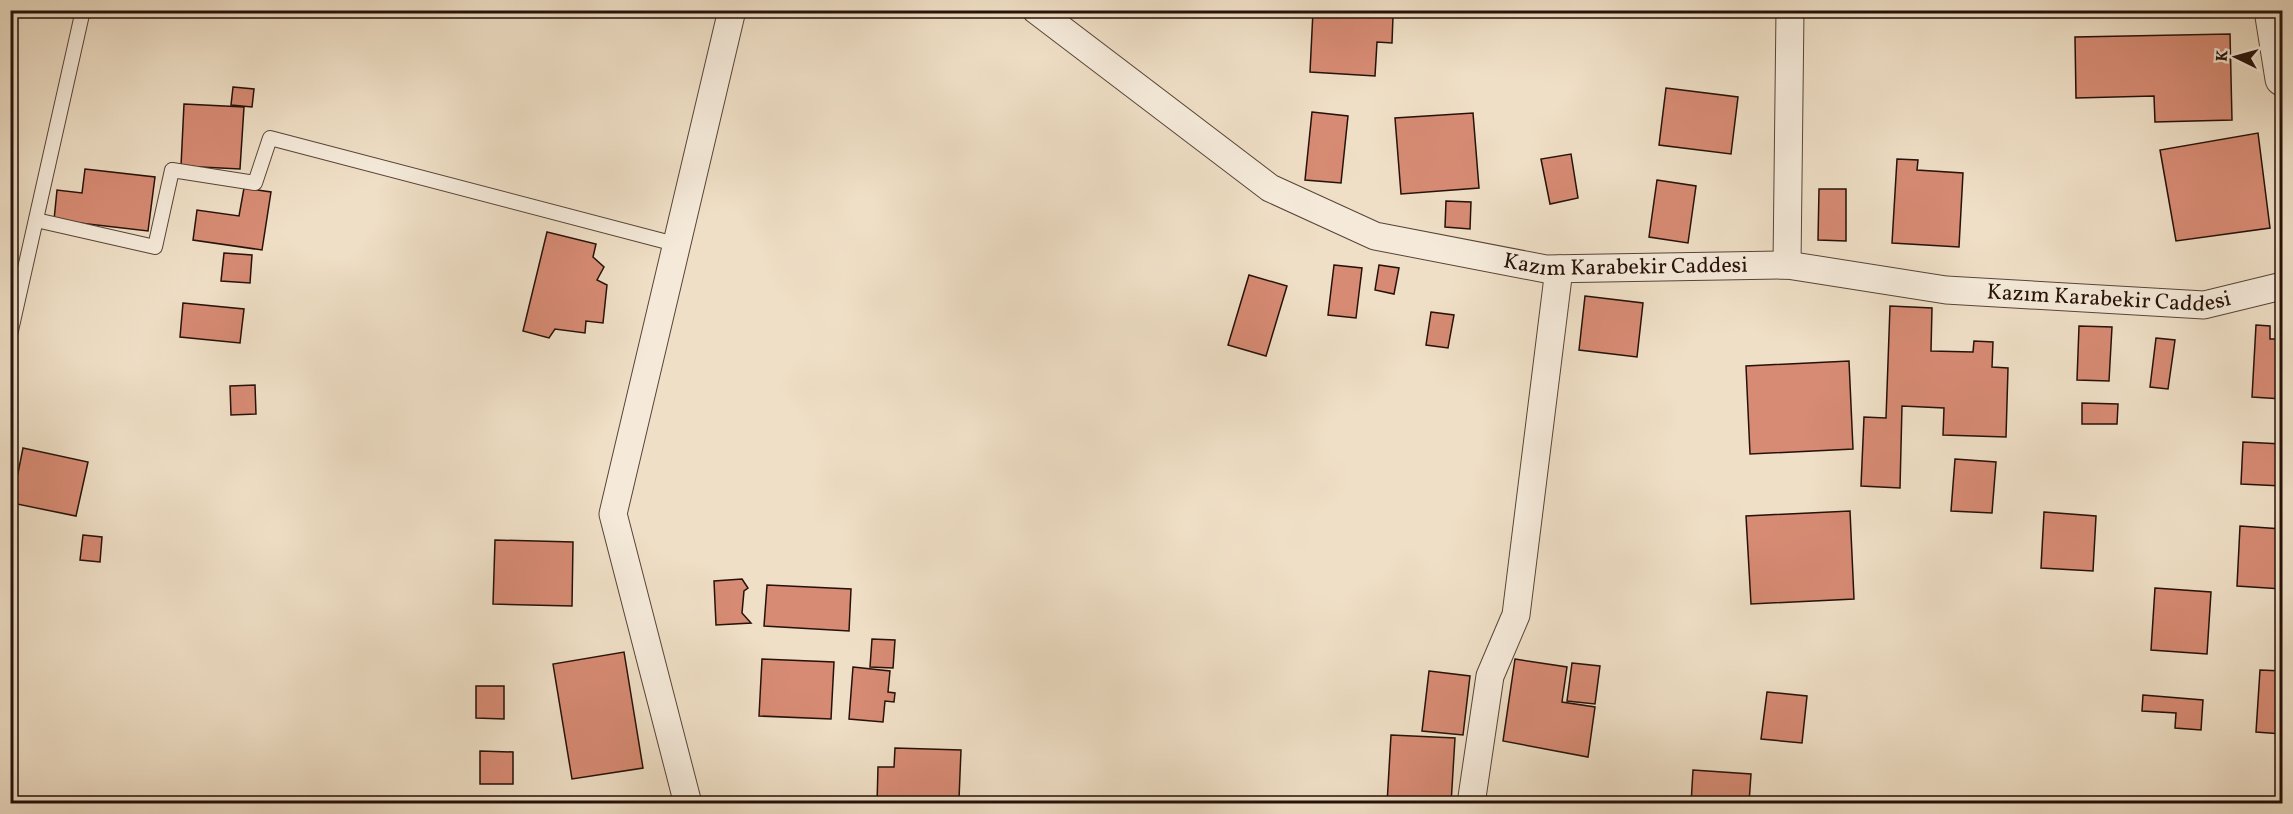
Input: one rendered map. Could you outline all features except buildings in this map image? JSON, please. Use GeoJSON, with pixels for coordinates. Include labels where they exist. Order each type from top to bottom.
{"type":"FeatureCollection","features":[{"type":"Feature","properties":{"kind":"street"},"geometry":{"type":"LineString","coordinates":[[688,804],[613,514],[732,10]]}},
{"type":"Feature","properties":{"kind":"street","name":"Kazım Karabekir Caddesi"},"geometry":{"type":"LineString","coordinates":[[1036,10],[1048,22],[1270,188],[1375,236],[1546,269],[1787,265],[1946,290],[2204,305],[2283,286]]}},
{"type":"Feature","properties":{"kind":"street"},"geometry":{"type":"LineString","coordinates":[[1787,265],[1790,10]]}},
{"type":"Feature","properties":{"kind":"street"},"geometry":{"type":"LineString","coordinates":[[2271,10],[2283,79]]}},
{"type":"Feature","properties":{"kind":"street"},"geometry":{"type":"LineString","coordinates":[[1471,804],[1490,676],[1516,615],[1559,269]]}},
{"type":"Feature","properties":{"kind":"lane"},"geometry":{"type":"LineString","coordinates":[[10,335],[83,10]]}},
{"type":"Feature","properties":{"kind":"lane"},"geometry":{"type":"LineString","coordinates":[[36,219],[155,247],[172,170],[255,183],[270,138],[675,244]]}}]}
